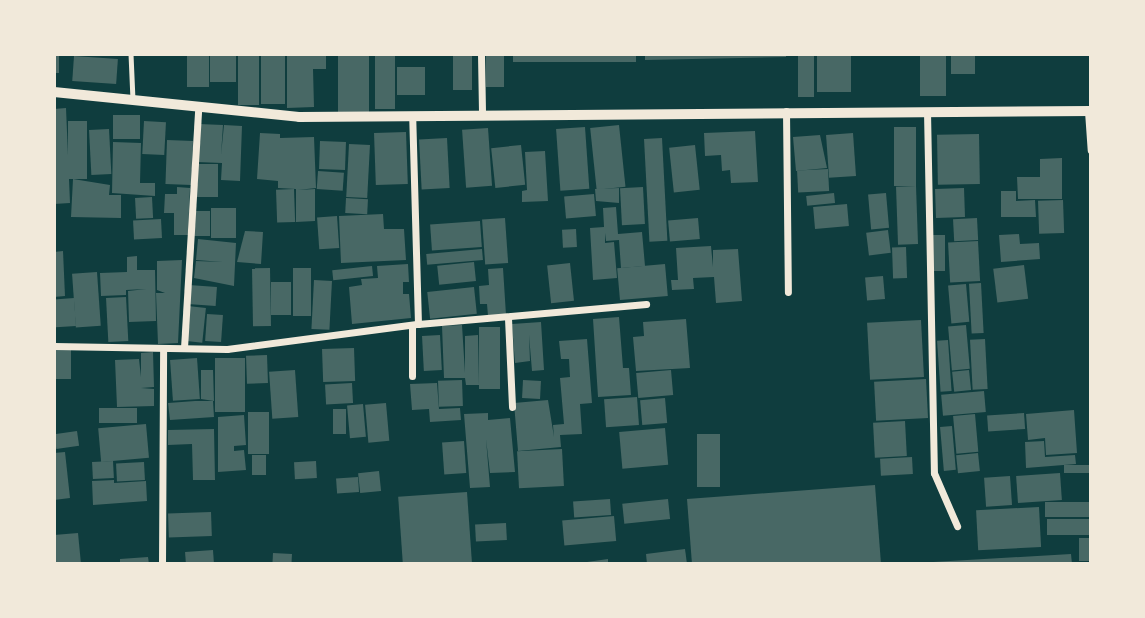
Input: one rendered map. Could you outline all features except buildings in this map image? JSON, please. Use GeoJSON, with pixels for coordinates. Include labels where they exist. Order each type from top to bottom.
{"type":"FeatureCollection","features":[{"type":"Feature","properties":{"kind":"street"},"geometry":{"type":"LineString","coordinates":[[481,54],[482,113]]}},
{"type":"Feature","properties":{"kind":"street"},"geometry":{"type":"LineString","coordinates":[[54,92],[198,110],[299,117],[786,110],[1089,111],[1091,150]]}},
{"type":"Feature","properties":{"kind":"street"},"geometry":{"type":"LineString","coordinates":[[184,348],[198,110]]}},
{"type":"Feature","properties":{"kind":"street"},"geometry":{"type":"LineString","coordinates":[[786,110],[788,292]]}},
{"type":"Feature","properties":{"kind":"street"},"geometry":{"type":"LineString","coordinates":[[927,110],[934,472],[957,526]]}},
{"type":"Feature","properties":{"kind":"street"},"geometry":{"type":"LineString","coordinates":[[412,115],[415,324],[412,376]]}},
{"type":"Feature","properties":{"kind":"street"},"geometry":{"type":"LineString","coordinates":[[54,346],[250,347],[415,324],[646,304]]}},
{"type":"Feature","properties":{"kind":"street"},"geometry":{"type":"LineString","coordinates":[[508,318],[512,407]]}},
{"type":"Feature","properties":{"kind":"street"},"geometry":{"type":"LineString","coordinates":[[162,564],[163,348]]}},
{"type":"Feature","properties":{"kind":"lane"},"geometry":{"type":"LineString","coordinates":[[131,54],[133,100]]}}]}
